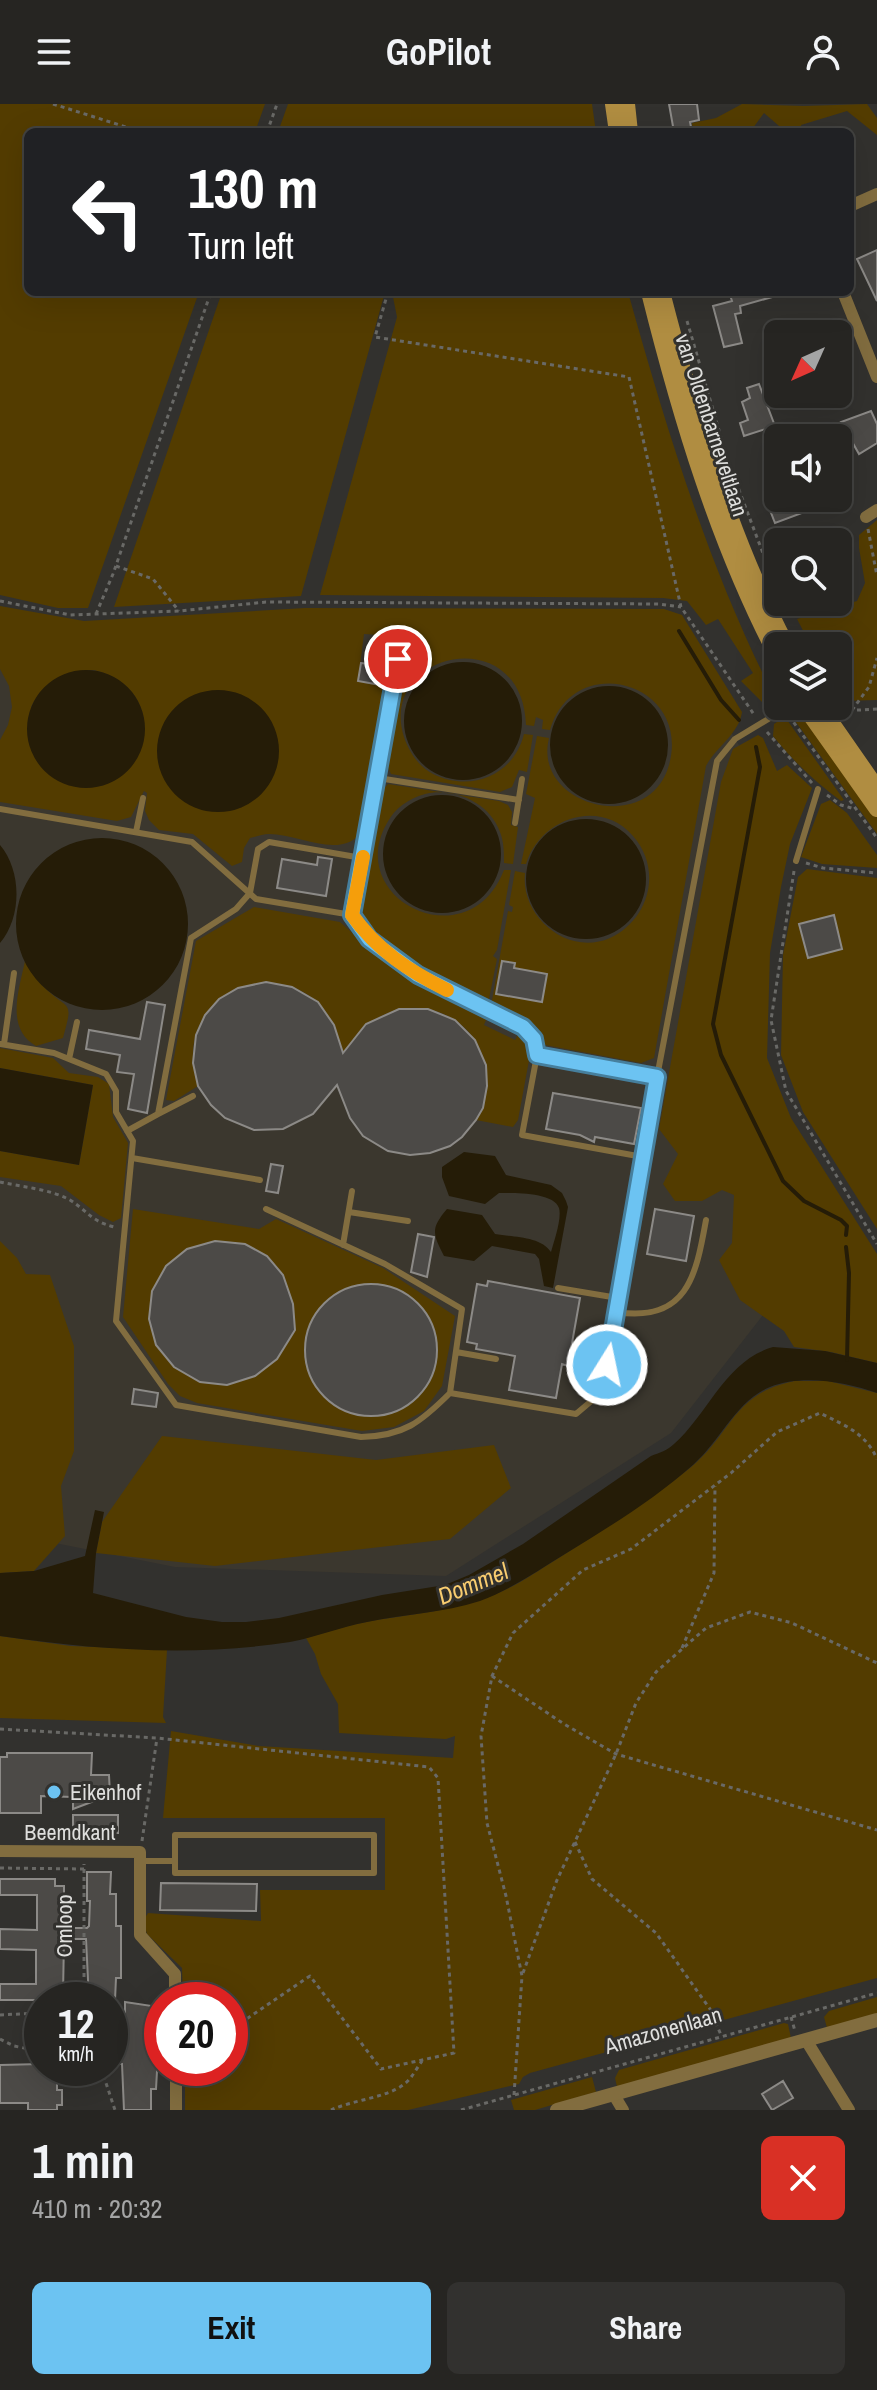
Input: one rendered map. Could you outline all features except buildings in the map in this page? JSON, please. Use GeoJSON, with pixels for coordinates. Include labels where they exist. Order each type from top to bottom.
{"type":"FeatureCollection","features":[{"type":"Feature","properties":{"kind":"main road"},"geometry":{"type":"LineString","coordinates":[[613,104],[616,128]]}},
{"type":"Feature","properties":{"kind":"main road"},"geometry":{"type":"LineString","coordinates":[[627,104],[630,128]]}},
{"type":"Feature","properties":{"kind":"main road","name":"van Oldenbarneveltlaan"},"geometry":{"type":"LineString","coordinates":[[650,296],[692,444],[744,585],[766,632]]}},
{"type":"Feature","properties":{"kind":"main road","name":"van Oldenbarneveltlaan"},"geometry":{"type":"LineString","coordinates":[[663,296],[704,442],[737,532],[781,632]]}},
{"type":"Feature","properties":{"kind":"main road"},"geometry":{"type":"LineString","coordinates":[[814,720],[877,809]]}},
{"type":"Feature","properties":{"kind":"main road"},"geometry":{"type":"LineString","coordinates":[[830,720],[877,788]]}},
{"type":"Feature","properties":{"kind":"street"},"geometry":{"type":"LineString","coordinates":[[854,204],[877,194]]}},
{"type":"Feature","properties":{"kind":"street"},"geometry":{"type":"LineString","coordinates":[[845,296],[877,377]]}},
{"type":"Feature","properties":{"kind":"street","name":"Beemdkant"},"geometry":{"type":"LineString","coordinates":[[0,1851],[84,1852],[140,1857]]}},
{"type":"Feature","properties":{"kind":"street"},"geometry":{"type":"LineString","coordinates":[[140,1857],[140,1935],[175,1974],[175,1982]]}},
{"type":"Feature","properties":{"kind":"street"},"geometry":{"type":"LineString","coordinates":[[557,2110],[877,2020]]}},
{"type":"Feature","properties":{"kind":"street"},"geometry":{"type":"LineString","coordinates":[[806,2040],[849,2110]]}},
{"type":"Feature","properties":{"kind":"street"},"geometry":{"type":"LineString","coordinates":[[176,2086],[176,2110]]}},
{"type":"Feature","properties":{"kind":"street"},"geometry":{"type":"LineString","coordinates":[[614,2095],[623,2110]]}},
{"type":"Feature","properties":{"kind":"lane"},"geometry":{"type":"LineString","coordinates":[[352,915],[398,659]]}},
{"type":"Feature","properties":{"kind":"lane"},"geometry":{"type":"LineString","coordinates":[[450,1393],[576,1414],[602,1392],[717,761],[735,739],[764,720]]}},
{"type":"Feature","properties":{"kind":"lane"},"geometry":{"type":"LineString","coordinates":[[378,778],[519,800]]}},
{"type":"Feature","properties":{"kind":"lane"},"geometry":{"type":"LineString","coordinates":[[515,823],[522,779]]}},
{"type":"Feature","properties":{"kind":"lane"},"geometry":{"type":"LineString","coordinates":[[796,861],[818,789]]}},
{"type":"Feature","properties":{"kind":"lane"},"geometry":{"type":"LineString","coordinates":[[136,832],[143,798]]}},
{"type":"Feature","properties":{"kind":"lane"},"geometry":{"type":"LineString","coordinates":[[0,809],[192,842],[256,899],[352,915],[369,939],[418,975],[523,1027],[534,1039],[537,1055],[522,1135],[643,1157]]}},
{"type":"Feature","properties":{"kind":"lane"},"geometry":{"type":"LineString","coordinates":[[158,1114],[191,938],[236,909],[250,893],[258,849],[269,842],[362,858]]}},
{"type":"Feature","properties":{"kind":"lane"},"geometry":{"type":"LineString","coordinates":[[14,973],[2,1044],[54,1053],[106,1074],[116,1091],[116,1112],[133,1141],[116,1321],[176,1405],[361,1437],[407,1429],[428,1415],[450,1393],[462,1309],[385,1264],[266,1209]]}},
{"type":"Feature","properties":{"kind":"lane"},"geometry":{"type":"LineString","coordinates":[[69,1059],[77,1022]]}},
{"type":"Feature","properties":{"kind":"lane"},"geometry":{"type":"LineString","coordinates":[[537,1055],[657,1077]]}},
{"type":"Feature","properties":{"kind":"lane"},"geometry":{"type":"LineString","coordinates":[[127,1131],[193,1096]]}},
{"type":"Feature","properties":{"kind":"lane"},"geometry":{"type":"LineString","coordinates":[[132,1158],[260,1180]]}},
{"type":"Feature","properties":{"kind":"lane"},"geometry":{"type":"LineString","coordinates":[[343,1245],[352,1191]]}},
{"type":"Feature","properties":{"kind":"lane"},"geometry":{"type":"LineString","coordinates":[[349,1212],[408,1221]]}},
{"type":"Feature","properties":{"kind":"lane"},"geometry":{"type":"LineString","coordinates":[[616,1312],[652,1312],[667,1306],[691,1284],[706,1220]]}},
{"type":"Feature","properties":{"kind":"lane"},"geometry":{"type":"LineString","coordinates":[[558,1288],[618,1298]]}},
{"type":"Feature","properties":{"kind":"lane"},"geometry":{"type":"LineString","coordinates":[[456,1352],[496,1359]]}},
{"type":"Feature","properties":{"kind":"lane"},"geometry":{"type":"LineString","coordinates":[[175,1835],[374,1835],[374,1873],[175,1873],[175,1861],[175,1835]]}},
{"type":"Feature","properties":{"kind":"lane"},"geometry":{"type":"LineString","coordinates":[[140,1857],[175,1861]]}},
{"type":"Feature","properties":{"kind":"path"},"geometry":{"type":"LineString","coordinates":[[53,104],[129,128]]}},
{"type":"Feature","properties":{"kind":"path"},"geometry":{"type":"LineString","coordinates":[[268,128],[277,104]]}},
{"type":"Feature","properties":{"kind":"path"},"geometry":{"type":"LineString","coordinates":[[96,614],[116,566],[210,296]]}},
{"type":"Feature","properties":{"kind":"path"},"geometry":{"type":"LineString","coordinates":[[387,296],[375,337],[629,377],[681,607],[759,722],[790,761],[818,789],[841,805],[855,809]]}},
{"type":"Feature","properties":{"kind":"path","name":"van Oldenbarneveltlaan"},"geometry":{"type":"LineString","coordinates":[[683,307],[723,445]]}},
{"type":"Feature","properties":{"kind":"path","name":"van Oldenbarneveltlaan"},"geometry":{"type":"LineString","coordinates":[[733,475],[764,556]]}},
{"type":"Feature","properties":{"kind":"path"},"geometry":{"type":"LineString","coordinates":[[872,513],[877,576]]}},
{"type":"Feature","properties":{"kind":"path"},"geometry":{"type":"LineString","coordinates":[[116,566],[153,579],[179,611]]}},
{"type":"Feature","properties":{"kind":"path"},"geometry":{"type":"LineString","coordinates":[[0,601],[54,613],[96,614],[179,611],[266,602],[659,604],[681,607]]}},
{"type":"Feature","properties":{"kind":"path"},"geometry":{"type":"LineString","coordinates":[[852,710],[869,687],[877,658]]}},
{"type":"Feature","properties":{"kind":"path"},"geometry":{"type":"LineString","coordinates":[[852,710],[877,709]]}},
{"type":"Feature","properties":{"kind":"path"},"geometry":{"type":"LineString","coordinates":[[795,720],[877,838]]}},
{"type":"Feature","properties":{"kind":"path"},"geometry":{"type":"LineString","coordinates":[[877,873],[823,868],[796,861],[771,1020],[786,1091],[877,1244]]}},
{"type":"Feature","properties":{"kind":"path"},"geometry":{"type":"LineString","coordinates":[[0,1182],[69,1200],[95,1222],[125,1231]]}},
{"type":"Feature","properties":{"kind":"path"},"geometry":{"type":"LineString","coordinates":[[514,2095],[522,1976],[487,1823],[481,1736],[492,1676],[513,1633],[583,1570],[631,1549],[715,1486],[777,1432],[820,1413],[857,1432],[871,1445],[877,1459]]}},
{"type":"Feature","properties":{"kind":"path"},"geometry":{"type":"LineString","coordinates":[[681,1651],[714,1573],[715,1486]]}},
{"type":"Feature","properties":{"kind":"path"},"geometry":{"type":"LineString","coordinates":[[522,1976],[557,1880],[616,1754],[636,1703],[656,1672],[706,1628],[750,1612],[792,1623],[877,1663]]}},
{"type":"Feature","properties":{"kind":"path"},"geometry":{"type":"LineString","coordinates":[[492,1676],[616,1754],[877,1830]]}},
{"type":"Feature","properties":{"kind":"path"},"geometry":{"type":"LineString","coordinates":[[0,1729],[157,1738],[429,1767],[438,1778],[454,2053],[381,2069],[310,1976],[248,2018]]}},
{"type":"Feature","properties":{"kind":"path"},"geometry":{"type":"LineString","coordinates":[[140,1857],[157,1738]]}},
{"type":"Feature","properties":{"kind":"path"},"geometry":{"type":"LineString","coordinates":[[575,1842],[592,1879],[656,1933],[710,2009],[721,2035]]}},
{"type":"Feature","properties":{"kind":"path","name":"Omloop"},"geometry":{"type":"LineString","coordinates":[[84,1852],[84,1982]]}},
{"type":"Feature","properties":{"kind":"path"},"geometry":{"type":"LineString","coordinates":[[0,1868],[84,1869]]}},
{"type":"Feature","properties":{"kind":"path","name":"Amazonenlaan"},"geometry":{"type":"LineString","coordinates":[[461,2110],[877,1993]]}},
{"type":"Feature","properties":{"kind":"path"},"geometry":{"type":"LineString","coordinates":[[0,2015],[24,2014]]}},
{"type":"Feature","properties":{"kind":"path"},"geometry":{"type":"LineString","coordinates":[[0,2039],[24,2047]]}},
{"type":"Feature","properties":{"kind":"path"},"geometry":{"type":"LineString","coordinates":[[331,2110],[359,2099],[390,2093],[405,2084],[423,2060]]}},
{"type":"Feature","properties":{"kind":"path"},"geometry":{"type":"LineString","coordinates":[[107,2086],[115,2110]]}},
{"type":"Feature","properties":{"kind":"shaded area"},"geometry":{"type":"Polygon","coordinates":[[[0,104],[265,104],[256,128],[24,128],[24,296],[198,296],[88,608],[58,608],[0,595],[0,104]]]}},
{"type":"Feature","properties":{"kind":"shaded area"},"geometry":{"type":"Polygon","coordinates":[[[288,104],[592,104],[595,128],[279,128],[288,104]]]}},
{"type":"Feature","properties":{"kind":"shaded area"},"geometry":{"type":"Polygon","coordinates":[[[742,104],[867,104],[877,118],[877,135],[847,111],[801,125],[802,128],[781,128],[764,113],[753,128],[693,128],[692,123],[716,118],[742,104]]]}},
{"type":"Feature","properties":{"kind":"shaded area"},"geometry":{"type":"Polygon","coordinates":[[[221,296],[384,296],[301,596],[114,607],[221,296]]]}},
{"type":"Feature","properties":{"kind":"shaded area"},"geometry":{"type":"Polygon","coordinates":[[[393,296],[629,296],[691,499],[730,600],[764,676],[764,704],[741,681],[753,673],[718,619],[706,625],[687,601],[663,598],[320,595],[397,317],[393,296]]]}},
{"type":"Feature","properties":{"kind":"shaded area"},"geometry":{"type":"Polygon","coordinates":[[[877,520],[877,700],[852,701],[852,632],[804,632],[797,619],[807,616],[852,616],[852,602],[857,601],[865,583],[859,535],[877,520]]]}},
{"type":"Feature","properties":{"kind":"shaded area"},"geometry":{"type":"Polygon","coordinates":[[[0,606],[84,621],[305,608],[664,609],[682,615],[742,712],[737,727],[706,766],[654,1058],[641,1063],[545,1045],[537,1027],[491,1006],[508,911],[512,912],[513,907],[509,905],[515,871],[525,873],[525,889],[538,917],[550,929],[578,942],[610,938],[623,930],[642,907],[649,878],[642,849],[619,824],[604,818],[572,818],[557,825],[533,848],[526,864],[521,864],[535,798],[526,794],[537,736],[549,738],[548,762],[558,781],[574,795],[595,804],[618,806],[639,801],[657,787],[669,765],[671,736],[663,713],[648,696],[627,686],[604,684],[582,690],[563,705],[550,730],[542,729],[543,720],[536,717],[534,726],[526,725],[519,692],[501,670],[479,660],[453,659],[430,668],[411,684],[401,708],[404,737],[412,753],[433,774],[462,782],[476,781],[501,770],[519,748],[524,734],[533,735],[527,772],[519,770],[512,787],[500,792],[391,774],[386,755],[401,666],[408,652],[410,637],[364,634],[358,681],[389,687],[364,829],[355,839],[333,845],[281,835],[250,838],[244,848],[242,862],[232,866],[193,834],[159,830],[145,811],[147,793],[144,791],[131,817],[117,821],[0,802],[0,740],[12,707],[9,686],[0,669],[0,606]],[[94,670],[65,675],[49,684],[31,707],[101,786],[121,775],[134,760],[142,743],[144,725],[141,707],[131,691],[115,678],[94,670]]]}},
{"type":"Feature","properties":{"kind":"shaded area"},"geometry":{"type":"Polygon","coordinates":[[[0,621],[674,638],[748,760],[703,1037],[806,1260],[671,1433],[446,1576],[175,1567],[0,1532],[0,621]]]}},
{"type":"Feature","properties":{"kind":"shaded area"},"geometry":{"type":"Polygon","coordinates":[[[787,720],[844,800],[841,801],[796,763],[773,736],[774,724],[787,720]]]}},
{"type":"Feature","properties":{"kind":"shaded area"},"geometry":{"type":"Polygon","coordinates":[[[794,720],[808,720],[877,816],[877,834],[794,720]]]}},
{"type":"Feature","properties":{"kind":"shaded area"},"geometry":{"type":"Polygon","coordinates":[[[758,735],[763,738],[777,771],[787,765],[812,788],[790,844],[770,953],[767,1058],[791,1118],[877,1254],[877,1363],[794,1347],[784,1331],[740,1300],[719,1260],[732,1243],[734,1195],[722,1190],[702,1201],[675,1201],[663,1184],[678,1154],[659,1129],[721,782],[733,749],[758,735]]]}},
{"type":"Feature","properties":{"kind":"shaded area"},"geometry":{"type":"Polygon","coordinates":[[[388,784],[446,793],[425,794],[413,799],[398,809],[387,823],[378,851],[382,876],[395,896],[416,910],[440,915],[465,912],[487,897],[504,870],[511,870],[497,950],[493,956],[497,959],[488,1004],[404,960],[376,938],[366,923],[362,897],[380,793],[388,784]]]}},
{"type":"Feature","properties":{"kind":"shaded area"},"geometry":{"type":"Polygon","coordinates":[[[460,795],[499,801],[508,805],[512,812],[511,825],[518,827],[513,864],[504,863],[501,836],[495,822],[480,805],[460,795]]]}},
{"type":"Feature","properties":{"kind":"shaded area"},"geometry":{"type":"Polygon","coordinates":[[[830,800],[847,813],[877,855],[877,868],[822,864],[801,857],[821,804],[830,800]]]}},
{"type":"Feature","properties":{"kind":"shaded area"},"geometry":{"type":"Polygon","coordinates":[[[807,869],[877,878],[877,1229],[803,1112],[781,1055],[783,955],[798,877],[807,869]]]}},
{"type":"Feature","properties":{"kind":"shaded area"},"geometry":{"type":"Polygon","coordinates":[[[254,907],[340,922],[416,980],[488,1015],[484,1025],[515,1040],[520,1031],[532,1044],[518,1120],[513,1127],[476,1120],[486,1087],[483,1057],[470,1033],[449,1016],[423,1008],[395,1010],[368,1025],[341,1054],[329,1018],[308,995],[280,984],[251,985],[224,997],[203,1018],[193,1048],[198,1086],[174,1101],[166,1100],[196,941],[254,907]]]}},
{"type":"Feature","properties":{"kind":"shaded area"},"geometry":{"type":"Polygon","coordinates":[[[25,961],[41,984],[67,1007],[63,1038],[36,1046],[20,1029],[17,1008],[25,961]]]}},
{"type":"Feature","properties":{"kind":"shaded area"},"geometry":{"type":"Polygon","coordinates":[[[0,1048],[53,1058],[69,1073],[98,1077],[109,1084],[113,1117],[128,1143],[121,1218],[113,1222],[99,1215],[61,1186],[0,1177],[0,1151],[79,1165],[93,1085],[0,1068],[0,1048]]]}},
{"type":"Feature","properties":{"kind":"shaded area"},"geometry":{"type":"Polygon","coordinates":[[[133,1209],[259,1229],[276,1219],[383,1268],[455,1316],[442,1386],[424,1411],[394,1427],[362,1431],[197,1403],[180,1396],[168,1384],[123,1317],[133,1209]]]}},
{"type":"Feature","properties":{"kind":"shaded area"},"geometry":{"type":"Polygon","coordinates":[[[0,1241],[17,1258],[26,1274],[50,1275],[74,1346],[74,1451],[61,1486],[65,1536],[34,1571],[0,1573],[0,1241]]]}},
{"type":"Feature","properties":{"kind":"shaded area"},"geometry":{"type":"Polygon","coordinates":[[[795,1381],[828,1381],[877,1393],[877,1978],[530,2073],[519,2084],[408,2110],[185,2110],[185,2086],[248,2086],[248,1982],[182,1982],[182,1968],[147,1934],[143,1921],[148,1913],[261,1921],[260,1890],[385,1890],[385,1818],[163,1818],[171,1731],[259,1746],[453,1758],[455,1736],[446,1739],[339,1733],[338,1704],[306,1638],[363,1623],[461,1606],[513,1586],[660,1491],[704,1455],[745,1405],[774,1387],[795,1381]]]}},
{"type":"Feature","properties":{"kind":"shaded area"},"geometry":{"type":"Polygon","coordinates":[[[162,1436],[376,1460],[494,1445],[511,1488],[450,1539],[215,1566],[96,1553],[102,1522],[162,1436]]]}},
{"type":"Feature","properties":{"kind":"shaded area"},"geometry":{"type":"Polygon","coordinates":[[[0,1636],[71,1646],[167,1650],[163,1717],[166,1723],[0,1718],[0,1636]]]}},
{"type":"Feature","properties":{"kind":"shaded area"},"geometry":{"type":"Polygon","coordinates":[[[877,1997],[877,2014],[827,2028],[824,2017],[829,2011],[877,1997]]]}},
{"type":"Feature","properties":{"kind":"shaded area"},"geometry":{"type":"Polygon","coordinates":[[[788,2024],[791,2038],[617,2087],[615,2078],[619,2070],[788,2024]]]}},
{"type":"Feature","properties":{"kind":"shaded area"},"geometry":{"type":"Polygon","coordinates":[[[592,2077],[596,2092],[535,2110],[514,2110],[511,2100],[592,2077]]]}},
{"type":"Feature","properties":{"kind":"water"},"geometry":{"type":"Polygon","coordinates":[[[463,662],[486,667],[505,679],[517,698],[522,721],[517,744],[505,763],[486,775],[463,780],[440,775],[421,763],[409,744],[404,721],[409,698],[421,679],[440,667],[463,662]]]}},
{"type":"Feature","properties":{"kind":"water"},"geometry":{"type":"Polygon","coordinates":[[[86,670],[109,674],[128,687],[141,706],[145,729],[141,752],[128,771],[109,784],[86,788],[63,784],[44,771],[31,752],[27,729],[31,706],[44,687],[63,674],[86,670]]]}},
{"type":"Feature","properties":{"kind":"water"},"geometry":{"type":"Polygon","coordinates":[[[609,686],[632,690],[651,703],[664,722],[668,745],[664,768],[651,787],[632,800],[609,804],[586,800],[567,787],[554,768],[550,745],[554,722],[567,703],[586,690],[609,686]]]}},
{"type":"Feature","properties":{"kind":"water"},"geometry":{"type":"Polygon","coordinates":[[[218,690],[241,695],[261,708],[274,728],[279,751],[274,774],[261,794],[241,807],[218,812],[195,807],[175,794],[162,774],[157,751],[162,728],[175,708],[195,695],[218,690]]]}},
{"type":"Feature","properties":{"kind":"water"},"geometry":{"type":"Polygon","coordinates":[[[442,795],[465,799],[484,812],[497,831],[501,854],[497,877],[484,896],[465,909],[442,913],[419,909],[400,896],[387,877],[383,854],[387,831],[400,812],[419,799],[442,795]]]}},
{"type":"Feature","properties":{"kind":"water"},"geometry":{"type":"Polygon","coordinates":[[[586,819],[609,824],[628,837],[641,856],[646,879],[641,902],[628,921],[609,934],[586,939],[563,934],[544,921],[531,902],[526,879],[531,856],[544,837],[563,824],[586,819]]]}},
{"type":"Feature","properties":{"kind":"water"},"geometry":{"type":"Polygon","coordinates":[[[102,838],[135,845],[163,863],[181,891],[188,924],[181,957],[163,985],[135,1003],[102,1010],[69,1003],[41,985],[23,957],[16,924],[23,891],[41,863],[69,845],[102,838]]]}},
{"type":"Feature","properties":{"kind":"water"},"geometry":{"type":"Polygon","coordinates":[[[0,845],[12,868],[16,894],[12,920],[0,943],[0,845]]]}},
{"type":"Feature","properties":{"kind":"water"},"geometry":{"type":"Polygon","coordinates":[[[0,1068],[93,1085],[79,1165],[0,1151],[0,1068]]]}},
{"type":"Feature","properties":{"kind":"water"},"geometry":{"type":"Polygon","coordinates":[[[464,1152],[495,1156],[506,1175],[551,1185],[562,1193],[568,1207],[553,1288],[544,1286],[539,1259],[535,1254],[492,1246],[474,1261],[444,1256],[435,1232],[447,1209],[482,1215],[495,1234],[533,1240],[551,1252],[559,1224],[560,1213],[556,1203],[542,1196],[499,1193],[485,1204],[449,1196],[442,1167],[464,1152]]]}},
{"type":"Feature","properties":{"kind":"water","name":"Dommel"},"geometry":{"type":"Polygon","coordinates":[[[773,1347],[825,1351],[877,1363],[877,1393],[810,1380],[783,1383],[758,1393],[738,1411],[704,1454],[664,1489],[534,1573],[480,1601],[254,1647],[145,1650],[0,1636],[0,1573],[34,1571],[85,1556],[95,1510],[104,1512],[96,1553],[93,1593],[186,1617],[222,1622],[279,1618],[382,1595],[445,1585],[523,1544],[651,1456],[672,1446],[742,1364],[773,1347]]]}},
{"type":"Feature","properties":{"kind":"waterway"},"geometry":{"type":"LineString","coordinates":[[679,631],[721,700],[739,720]]}},
{"type":"Feature","properties":{"kind":"waterway"},"geometry":{"type":"LineString","coordinates":[[756,747],[760,767],[713,1024],[721,1055],[783,1181],[804,1201],[841,1220],[847,1226],[846,1235]]}},
{"type":"Feature","properties":{"kind":"waterway"},"geometry":{"type":"LineString","coordinates":[[846,1247],[849,1273],[847,1360]]}},
{"type":"Feature","properties":{"kind":"slow traffic"},"geometry":{"type":"LineString","coordinates":[[363,857],[352,915],[369,939],[418,975],[447,990]]}},
{"type":"Feature","properties":{"kind":"place","name":"Eikenhof"},"geometry":{"type":"Point","coordinates":[54,1792]}},
{"type":"Feature","properties":{"kind":"route"},"geometry":{"type":"LineString","coordinates":[[398,659],[352,915],[369,939],[418,975],[523,1027],[534,1039],[537,1055],[657,1077],[607,1365]]}}]}
